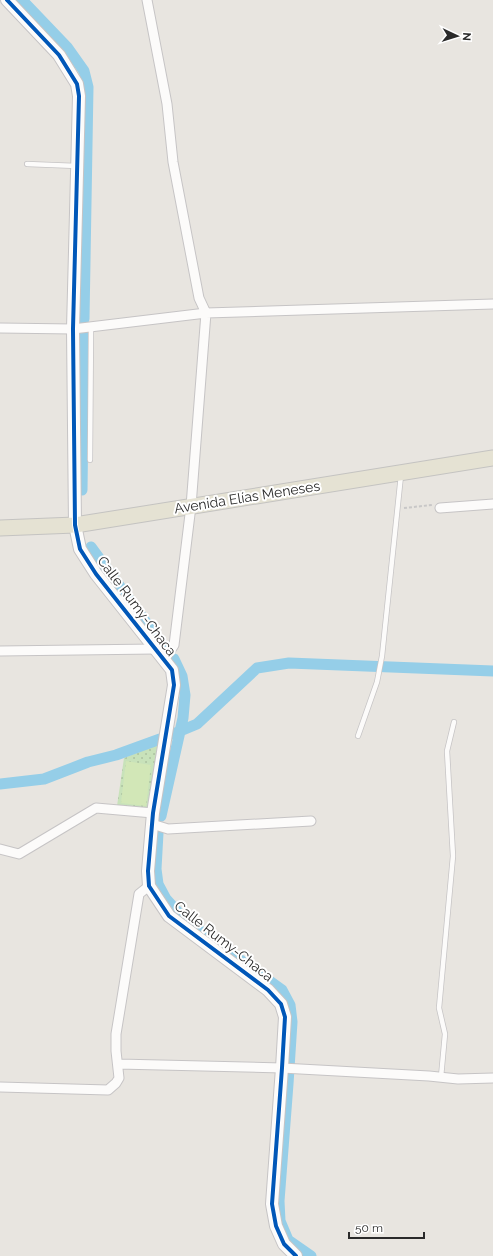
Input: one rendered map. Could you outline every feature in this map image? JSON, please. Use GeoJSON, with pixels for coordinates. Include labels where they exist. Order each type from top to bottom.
{"type":"FeatureCollection","features":[{"type":"Feature","properties":{"kind":"main road","name":"Avenida Elías Meneses"},"geometry":{"type":"LineString","coordinates":[[0,528],[75,525],[493,458]]}},
{"type":"Feature","properties":{"kind":"street","name":"Calle Rumy-Chaca"},"geometry":{"type":"LineString","coordinates":[[6,0],[59,55],[76,84],[79,96],[73,329],[75,525],[80,549],[96,574],[172,670],[174,685],[152,818],[148,871],[149,886],[169,916],[268,990],[281,1004],[285,1017],[284,1068],[272,1204],[276,1226],[284,1244],[296,1256]]}},
{"type":"Feature","properties":{"kind":"street"},"geometry":{"type":"LineString","coordinates":[[147,0],[167,104],[174,170],[199,298],[206,313],[190,506],[174,645],[164,660]]}},
{"type":"Feature","properties":{"kind":"street"},"geometry":{"type":"LineString","coordinates":[[0,328],[73,329],[206,313],[493,304]]}},
{"type":"Feature","properties":{"kind":"street"},"geometry":{"type":"LineString","coordinates":[[440,508],[493,504]]}},
{"type":"Feature","properties":{"kind":"street"},"geometry":{"type":"LineString","coordinates":[[0,651],[155,649]]}},
{"type":"Feature","properties":{"kind":"street"},"geometry":{"type":"LineString","coordinates":[[0,850],[19,854],[96,808],[152,818],[168,829],[311,821]]}},
{"type":"Feature","properties":{"kind":"street"},"geometry":{"type":"LineString","coordinates":[[0,1087],[108,1090],[116,1083],[119,1078],[116,1034],[139,894],[149,886]]}},
{"type":"Feature","properties":{"kind":"street"},"geometry":{"type":"LineString","coordinates":[[118,1064],[284,1068],[458,1079],[493,1078]]}},
{"type":"Feature","properties":{"kind":"lane"},"geometry":{"type":"LineString","coordinates":[[27,164],[77,166]]}},
{"type":"Feature","properties":{"kind":"lane"},"geometry":{"type":"LineString","coordinates":[[90,460],[91,327]]}},
{"type":"Feature","properties":{"kind":"lane"},"geometry":{"type":"LineString","coordinates":[[358,736],[377,682],[382,656],[402,473]]}},
{"type":"Feature","properties":{"kind":"lane"},"geometry":{"type":"LineString","coordinates":[[441,1077],[445,1034],[439,1008],[453,856],[447,751],[454,722]]}},
{"type":"Feature","properties":{"kind":"path"},"geometry":{"type":"LineString","coordinates":[[398,508],[434,505],[440,508]]}},
{"type":"Feature","properties":{"kind":"green space"},"geometry":{"type":"Polygon","coordinates":[[[159,744],[149,809],[117,806],[124,758],[159,744]]]}},
{"type":"Feature","properties":{"kind":"green space"},"geometry":{"type":"Polygon","coordinates":[[[126,761],[151,765],[146,806],[121,803],[126,761]]]}},
{"type":"Feature","properties":{"kind":"waterway"},"geometry":{"type":"LineString","coordinates":[[22,0],[67,47],[84,71],[88,87],[84,319]]}},
{"type":"Feature","properties":{"kind":"waterway"},"geometry":{"type":"LineString","coordinates":[[82,490],[84,336]]}},
{"type":"Feature","properties":{"kind":"waterway"},"geometry":{"type":"LineString","coordinates":[[91,547],[164,647]]}},
{"type":"Feature","properties":{"kind":"waterway"},"geometry":{"type":"LineString","coordinates":[[161,816],[183,718],[185,695],[182,676],[174,659]]}},
{"type":"Feature","properties":{"kind":"waterway"},"geometry":{"type":"LineString","coordinates":[[173,734],[197,724],[257,668],[289,663],[493,671]]}},
{"type":"Feature","properties":{"kind":"waterway"},"geometry":{"type":"LineString","coordinates":[[0,784],[44,779],[88,762],[116,755],[160,739]]}},
{"type":"Feature","properties":{"kind":"waterway"},"geometry":{"type":"LineString","coordinates":[[158,833],[156,869],[158,884],[166,899],[185,920],[282,990],[290,1005],[292,1022],[279,1201],[280,1221],[288,1240],[311,1256]]}},
{"type":"Feature","properties":{"kind":"cycle path"},"geometry":{"type":"LineString","coordinates":[[7,0],[59,55],[77,84],[79,96],[73,329],[75,525],[80,549],[96,574],[172,670],[174,685],[153,813],[148,871],[149,886],[169,916],[268,990],[281,1004],[285,1017],[272,1204],[276,1226],[284,1244],[296,1256]]}}]}
